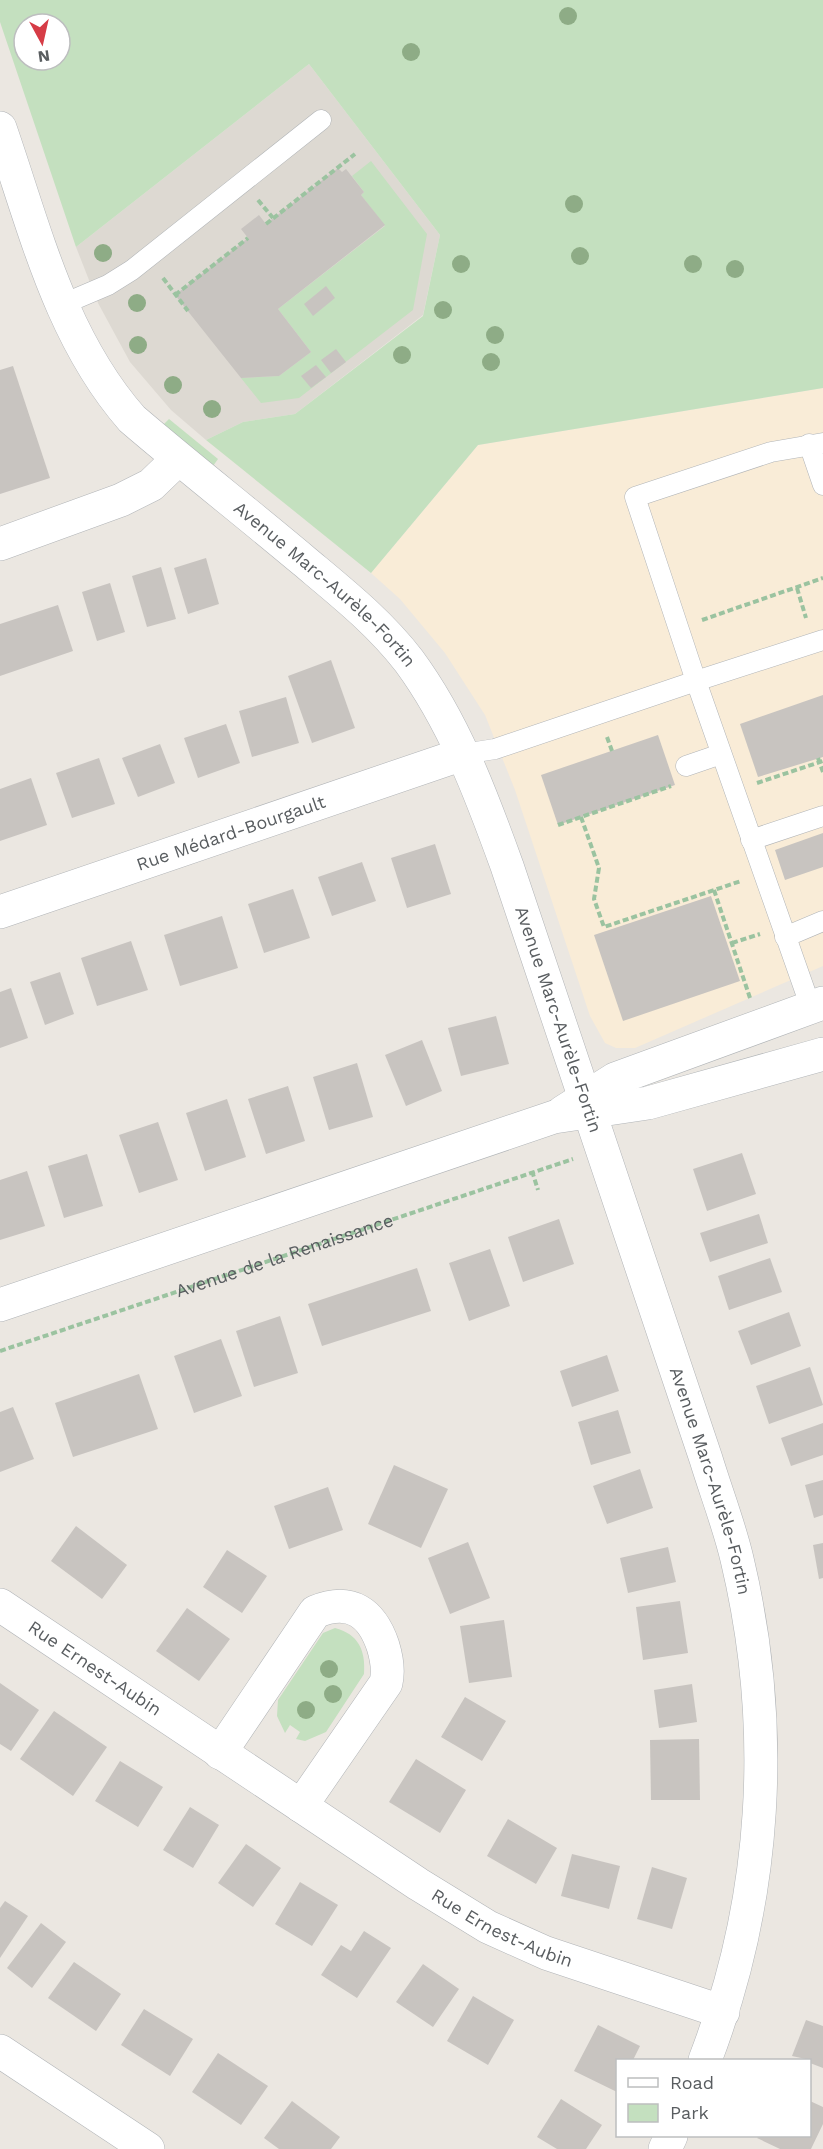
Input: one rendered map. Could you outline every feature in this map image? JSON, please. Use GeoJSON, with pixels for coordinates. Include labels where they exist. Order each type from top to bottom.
{"type":"FeatureCollection","features":[{"type":"Feature","properties":{"kind":"street","name":"Avenue Marc-Aurèle-Fortin"},"geometry":{"type":"LineString","coordinates":[[0,128],[61,305],[80,345],[107,389],[132,418],[178,459],[331,584],[384,632],[420,678],[463,754],[507,866],[728,1527],[742,1584],[755,1654],[762,1741],[759,1829],[747,1921],[723,2012],[706,2059]]}},
{"type":"Feature","properties":{"kind":"street"},"geometry":{"type":"LineString","coordinates":[[0,544],[121,500],[151,485],[178,459]]}},
{"type":"Feature","properties":{"kind":"street","name":"Rue Médard-Bourgault"},"geometry":{"type":"LineString","coordinates":[[0,912],[463,754]]}},
{"type":"Feature","properties":{"kind":"street"},"geometry":{"type":"LineString","coordinates":[[586,1106],[632,1072],[817,1006]]}},
{"type":"Feature","properties":{"kind":"street"},"geometry":{"type":"LineString","coordinates":[[0,1305],[586,1106],[657,1101],[823,1054]]}},
{"type":"Feature","properties":{"kind":"street","name":"Rue Ernest-Aubin"},"geometry":{"type":"LineString","coordinates":[[0,1605],[220,1753],[488,1927],[565,1960],[723,2012]]}},
{"type":"Feature","properties":{"kind":"street"},"geometry":{"type":"LineString","coordinates":[[220,1753],[315,1612],[333,1607],[362,1612],[370,1618],[379,1636],[388,1666],[386,1683],[301,1806]]}},
{"type":"Feature","properties":{"kind":"street"},"geometry":{"type":"LineString","coordinates":[[0,2051],[148,2149]]}},
{"type":"Feature","properties":{"kind":"lane"},"geometry":{"type":"LineString","coordinates":[[61,305],[126,275],[321,120]]}},
{"type":"Feature","properties":{"kind":"lane"},"geometry":{"type":"LineString","coordinates":[[817,1006],[785,937],[635,498],[771,452],[816,443],[823,485]]}},
{"type":"Feature","properties":{"kind":"lane"},"geometry":{"type":"LineString","coordinates":[[463,754],[495,749],[819,642]]}},
{"type":"Feature","properties":{"kind":"lane"},"geometry":{"type":"LineString","coordinates":[[686,766],[721,754]]}},
{"type":"Feature","properties":{"kind":"lane"},"geometry":{"type":"LineString","coordinates":[[751,840],[823,816]]}},
{"type":"Feature","properties":{"kind":"lane"},"geometry":{"type":"LineString","coordinates":[[785,937],[823,921]]}},
{"type":"Feature","properties":{"kind":"path"},"geometry":{"type":"LineString","coordinates":[[266,224],[355,154]]}},
{"type":"Feature","properties":{"kind":"path"},"geometry":{"type":"LineString","coordinates":[[265,209],[273,219]]}},
{"type":"Feature","properties":{"kind":"path"},"geometry":{"type":"LineString","coordinates":[[188,311],[175,295],[248,238]]}},
{"type":"Feature","properties":{"kind":"path"},"geometry":{"type":"LineString","coordinates":[[705,629],[702,620],[823,578]]}},
{"type":"Feature","properties":{"kind":"path"},"geometry":{"type":"LineString","coordinates":[[797,588],[819,642]]}},
{"type":"Feature","properties":{"kind":"path"},"geometry":{"type":"LineString","coordinates":[[607,736],[612,751]]}},
{"type":"Feature","properties":{"kind":"path"},"geometry":{"type":"LineString","coordinates":[[754,784],[820,760],[823,772]]}},
{"type":"Feature","properties":{"kind":"path"},"geometry":{"type":"LineString","coordinates":[[558,825],[675,785]]}},
{"type":"Feature","properties":{"kind":"path"},"geometry":{"type":"LineString","coordinates":[[581,817],[599,868],[594,899],[604,927],[741,882],[737,872]]}},
{"type":"Feature","properties":{"kind":"path"},"geometry":{"type":"LineString","coordinates":[[714,890],[721,917],[751,1001]]}},
{"type":"Feature","properties":{"kind":"path","name":"Avenue de la Renaissance"},"geometry":{"type":"LineString","coordinates":[[0,1351],[569,1160]]}},
{"type":"Feature","properties":{"kind":"path"},"geometry":{"type":"LineString","coordinates":[[532,1171],[538,1190]]}},
{"type":"Feature","properties":{"kind":"shaded area"},"geometry":{"type":"Polygon","coordinates":[[[309,64],[440,235],[423,315],[295,414],[243,422],[206,440],[171,410],[130,362],[98,303],[76,247],[309,64]]]}},
{"type":"Feature","properties":{"kind":"shaded area"},"geometry":{"type":"Polygon","coordinates":[[[823,388],[823,966],[635,1048],[616,1048],[605,1043],[590,1016],[515,790],[485,715],[445,653],[400,599],[371,573],[478,445],[823,388]]]}},
{"type":"Feature","properties":{"kind":"green space"},"geometry":{"type":"Polygon","coordinates":[[[0,0],[823,0],[823,388],[478,445],[371,573],[206,440],[243,422],[295,414],[423,316],[440,235],[309,64],[76,247],[17,72],[72,72],[72,12],[12,12],[12,58],[0,22],[0,0]]]}},
{"type":"Feature","properties":{"kind":"green space"},"geometry":{"type":"Polygon","coordinates":[[[371,161],[427,234],[413,310],[299,398],[261,403],[241,378],[279,376],[311,352],[278,309],[385,226],[361,195],[364,192],[352,176],[371,161]]]}},
{"type":"Feature","properties":{"kind":"green space"},"geometry":{"type":"Polygon","coordinates":[[[169,419],[218,459],[213,466],[163,425],[169,419]]]}},
{"type":"Feature","properties":{"kind":"green space"},"geometry":{"type":"Polygon","coordinates":[[[335,1628],[350,1634],[359,1644],[364,1658],[364,1674],[326,1732],[305,1741],[296,1739],[300,1732],[290,1725],[285,1733],[277,1716],[278,1700],[323,1633],[335,1628]]]}},
{"type":"Feature","properties":{"kind":"building"},"geometry":{"type":"Polygon","coordinates":[[[338,168],[342,172],[346,169],[364,192],[361,195],[385,225],[278,309],[311,352],[279,376],[241,378],[175,295],[248,238],[241,229],[259,215],[266,224],[338,168]]]}},
{"type":"Feature","properties":{"kind":"building"},"geometry":{"type":"Polygon","coordinates":[[[326,286],[335,298],[313,316],[304,304],[326,286]]]}},
{"type":"Feature","properties":{"kind":"building"},"geometry":{"type":"Polygon","coordinates":[[[336,349],[346,362],[331,373],[321,360],[336,349]]]}},
{"type":"Feature","properties":{"kind":"building"},"geometry":{"type":"Polygon","coordinates":[[[316,365],[326,377],[311,388],[301,376],[316,365]]]}},
{"type":"Feature","properties":{"kind":"building"},"geometry":{"type":"Polygon","coordinates":[[[13,366],[50,478],[0,494],[0,370],[13,366]]]}},
{"type":"Feature","properties":{"kind":"building"},"geometry":{"type":"Polygon","coordinates":[[[206,558],[219,604],[188,614],[174,568],[206,558]]]}},
{"type":"Feature","properties":{"kind":"building"},"geometry":{"type":"Polygon","coordinates":[[[161,567],[176,619],[147,627],[132,576],[161,567]]]}},
{"type":"Feature","properties":{"kind":"building"},"geometry":{"type":"Polygon","coordinates":[[[110,583],[125,632],[97,641],[82,592],[110,583]]]}},
{"type":"Feature","properties":{"kind":"building"},"geometry":{"type":"Polygon","coordinates":[[[58,605],[73,651],[0,676],[0,624],[58,605]]]}},
{"type":"Feature","properties":{"kind":"building"},"geometry":{"type":"Polygon","coordinates":[[[331,660],[355,728],[312,743],[288,676],[331,660]]]}},
{"type":"Feature","properties":{"kind":"building"},"geometry":{"type":"Polygon","coordinates":[[[823,695],[823,757],[758,777],[740,724],[823,695]]]}},
{"type":"Feature","properties":{"kind":"building"},"geometry":{"type":"Polygon","coordinates":[[[286,697],[299,743],[252,757],[239,711],[286,697]]]}},
{"type":"Feature","properties":{"kind":"building"},"geometry":{"type":"Polygon","coordinates":[[[226,724],[240,763],[198,778],[184,738],[226,724]]]}},
{"type":"Feature","properties":{"kind":"building"},"geometry":{"type":"Polygon","coordinates":[[[658,735],[675,785],[558,825],[541,775],[658,735]]]}},
{"type":"Feature","properties":{"kind":"building"},"geometry":{"type":"Polygon","coordinates":[[[160,744],[175,783],[138,797],[122,758],[160,744]]]}},
{"type":"Feature","properties":{"kind":"building"},"geometry":{"type":"Polygon","coordinates":[[[99,758],[115,804],[72,818],[56,773],[99,758]]]}},
{"type":"Feature","properties":{"kind":"building"},"geometry":{"type":"Polygon","coordinates":[[[31,778],[47,825],[0,841],[0,789],[31,778]]]}},
{"type":"Feature","properties":{"kind":"building"},"geometry":{"type":"Polygon","coordinates":[[[823,833],[823,867],[785,880],[775,850],[823,833]]]}},
{"type":"Feature","properties":{"kind":"building"},"geometry":{"type":"Polygon","coordinates":[[[435,844],[451,894],[407,908],[391,858],[435,844]]]}},
{"type":"Feature","properties":{"kind":"building"},"geometry":{"type":"Polygon","coordinates":[[[362,862],[376,901],[332,916],[318,877],[362,862]]]}},
{"type":"Feature","properties":{"kind":"building"},"geometry":{"type":"Polygon","coordinates":[[[293,889],[310,938],[264,953],[248,904],[293,889]]]}},
{"type":"Feature","properties":{"kind":"building"},"geometry":{"type":"Polygon","coordinates":[[[711,896],[740,981],[623,1021],[594,935],[711,896]]]}},
{"type":"Feature","properties":{"kind":"building"},"geometry":{"type":"Polygon","coordinates":[[[222,916],[238,968],[180,986],[164,935],[222,916]]]}},
{"type":"Feature","properties":{"kind":"building"},"geometry":{"type":"Polygon","coordinates":[[[131,941],[148,990],[97,1006],[81,958],[131,941]]]}},
{"type":"Feature","properties":{"kind":"building"},"geometry":{"type":"Polygon","coordinates":[[[60,972],[74,1014],[45,1025],[30,982],[60,972]]]}},
{"type":"Feature","properties":{"kind":"building"},"geometry":{"type":"Polygon","coordinates":[[[11,988],[28,1038],[0,1048],[0,992],[11,988]]]}},
{"type":"Feature","properties":{"kind":"building"},"geometry":{"type":"Polygon","coordinates":[[[496,1016],[509,1064],[461,1076],[448,1028],[496,1016]]]}},
{"type":"Feature","properties":{"kind":"building"},"geometry":{"type":"Polygon","coordinates":[[[422,1040],[442,1091],[406,1106],[385,1055],[422,1040]]]}},
{"type":"Feature","properties":{"kind":"building"},"geometry":{"type":"Polygon","coordinates":[[[357,1063],[373,1117],[329,1130],[313,1077],[357,1063]]]}},
{"type":"Feature","properties":{"kind":"building"},"geometry":{"type":"Polygon","coordinates":[[[288,1086],[305,1141],[266,1154],[248,1099],[288,1086]]]}},
{"type":"Feature","properties":{"kind":"building"},"geometry":{"type":"Polygon","coordinates":[[[227,1099],[246,1157],[205,1171],[186,1113],[227,1099]]]}},
{"type":"Feature","properties":{"kind":"building"},"geometry":{"type":"Polygon","coordinates":[[[158,1122],[178,1180],[139,1193],[119,1135],[158,1122]]]}},
{"type":"Feature","properties":{"kind":"building"},"geometry":{"type":"Polygon","coordinates":[[[742,1153],[756,1194],[707,1211],[693,1169],[742,1153]]]}},
{"type":"Feature","properties":{"kind":"building"},"geometry":{"type":"Polygon","coordinates":[[[87,1154],[103,1206],[64,1218],[48,1166],[87,1154]]]}},
{"type":"Feature","properties":{"kind":"building"},"geometry":{"type":"Polygon","coordinates":[[[27,1171],[45,1226],[0,1240],[0,1180],[27,1171]]]}},
{"type":"Feature","properties":{"kind":"building"},"geometry":{"type":"Polygon","coordinates":[[[759,1214],[768,1243],[710,1262],[700,1233],[759,1214]]]}},
{"type":"Feature","properties":{"kind":"building"},"geometry":{"type":"Polygon","coordinates":[[[559,1219],[574,1264],[523,1282],[508,1237],[559,1219]]]}},
{"type":"Feature","properties":{"kind":"building"},"geometry":{"type":"Polygon","coordinates":[[[490,1249],[510,1306],[469,1321],[449,1263],[490,1249]]]}},
{"type":"Feature","properties":{"kind":"building"},"geometry":{"type":"Polygon","coordinates":[[[770,1258],[782,1292],[729,1310],[718,1276],[770,1258]]]}},
{"type":"Feature","properties":{"kind":"building"},"geometry":{"type":"Polygon","coordinates":[[[417,1268],[431,1311],[322,1346],[308,1304],[417,1268]]]}},
{"type":"Feature","properties":{"kind":"building"},"geometry":{"type":"Polygon","coordinates":[[[789,1312],[801,1346],[751,1365],[738,1331],[789,1312]]]}},
{"type":"Feature","properties":{"kind":"building"},"geometry":{"type":"Polygon","coordinates":[[[280,1316],[298,1373],[254,1387],[236,1331],[280,1316]]]}},
{"type":"Feature","properties":{"kind":"building"},"geometry":{"type":"Polygon","coordinates":[[[221,1339],[242,1396],[194,1413],[174,1356],[221,1339]]]}},
{"type":"Feature","properties":{"kind":"building"},"geometry":{"type":"Polygon","coordinates":[[[607,1355],[619,1391],[572,1407],[560,1371],[607,1355]]]}},
{"type":"Feature","properties":{"kind":"building"},"geometry":{"type":"Polygon","coordinates":[[[810,1367],[823,1405],[769,1424],[756,1386],[810,1367]]]}},
{"type":"Feature","properties":{"kind":"building"},"geometry":{"type":"Polygon","coordinates":[[[139,1374],[158,1429],[73,1457],[55,1403],[139,1374]]]}},
{"type":"Feature","properties":{"kind":"building"},"geometry":{"type":"Polygon","coordinates":[[[13,1407],[34,1459],[0,1472],[0,1412],[13,1407]]]}},
{"type":"Feature","properties":{"kind":"building"},"geometry":{"type":"Polygon","coordinates":[[[618,1410],[631,1453],[591,1465],[578,1422],[618,1410]]]}},
{"type":"Feature","properties":{"kind":"building"},"geometry":{"type":"Polygon","coordinates":[[[823,1423],[823,1455],[791,1466],[781,1438],[823,1423]]]}},
{"type":"Feature","properties":{"kind":"building"},"geometry":{"type":"Polygon","coordinates":[[[394,1465],[448,1489],[421,1548],[368,1524],[394,1465]]]}},
{"type":"Feature","properties":{"kind":"building"},"geometry":{"type":"Polygon","coordinates":[[[640,1469],[653,1508],[607,1524],[593,1486],[640,1469]]]}},
{"type":"Feature","properties":{"kind":"building"},"geometry":{"type":"Polygon","coordinates":[[[823,1480],[823,1515],[814,1518],[805,1485],[823,1480]]]}},
{"type":"Feature","properties":{"kind":"building"},"geometry":{"type":"Polygon","coordinates":[[[328,1487],[343,1530],[289,1549],[274,1506],[328,1487]]]}},
{"type":"Feature","properties":{"kind":"building"},"geometry":{"type":"Polygon","coordinates":[[[76,1526],[127,1565],[102,1599],[51,1561],[76,1526]]]}},
{"type":"Feature","properties":{"kind":"building"},"geometry":{"type":"Polygon","coordinates":[[[468,1542],[490,1598],[450,1614],[428,1558],[468,1542]]]}},
{"type":"Feature","properties":{"kind":"building"},"geometry":{"type":"Polygon","coordinates":[[[823,1543],[823,1578],[819,1579],[813,1545],[823,1543]]]}},
{"type":"Feature","properties":{"kind":"building"},"geometry":{"type":"Polygon","coordinates":[[[668,1547],[676,1582],[628,1593],[620,1558],[668,1547]]]}},
{"type":"Feature","properties":{"kind":"building"},"geometry":{"type":"Polygon","coordinates":[[[227,1550],[267,1576],[242,1613],[203,1587],[227,1550]]]}},
{"type":"Feature","properties":{"kind":"building"},"geometry":{"type":"Polygon","coordinates":[[[680,1601],[688,1653],[643,1660],[636,1607],[680,1601]]]}},
{"type":"Feature","properties":{"kind":"building"},"geometry":{"type":"Polygon","coordinates":[[[187,1608],[230,1639],[199,1681],[156,1651],[187,1608]]]}},
{"type":"Feature","properties":{"kind":"building"},"geometry":{"type":"Polygon","coordinates":[[[504,1620],[512,1677],[469,1683],[460,1626],[504,1620]]]}},
{"type":"Feature","properties":{"kind":"building"},"geometry":{"type":"Polygon","coordinates":[[[0,1683],[39,1710],[11,1751],[0,1744],[0,1683]]]}},
{"type":"Feature","properties":{"kind":"building"},"geometry":{"type":"Polygon","coordinates":[[[692,1684],[697,1722],[659,1728],[654,1690],[692,1684]]]}},
{"type":"Feature","properties":{"kind":"building"},"geometry":{"type":"Polygon","coordinates":[[[465,1697],[506,1721],[482,1761],[441,1737],[465,1697]]]}},
{"type":"Feature","properties":{"kind":"building"},"geometry":{"type":"Polygon","coordinates":[[[54,1711],[107,1747],[73,1796],[20,1759],[54,1711]]]}},
{"type":"Feature","properties":{"kind":"building"},"geometry":{"type":"Polygon","coordinates":[[[699,1739],[700,1800],[651,1800],[650,1740],[699,1739]]]}},
{"type":"Feature","properties":{"kind":"building"},"geometry":{"type":"Polygon","coordinates":[[[416,1759],[466,1790],[440,1833],[389,1802],[416,1759]]]}},
{"type":"Feature","properties":{"kind":"building"},"geometry":{"type":"Polygon","coordinates":[[[120,1761],[163,1787],[138,1827],[95,1801],[120,1761]]]}},
{"type":"Feature","properties":{"kind":"building"},"geometry":{"type":"Polygon","coordinates":[[[190,1807],[219,1825],[193,1868],[163,1850],[190,1807]]]}},
{"type":"Feature","properties":{"kind":"building"},"geometry":{"type":"Polygon","coordinates":[[[508,1819],[557,1848],[536,1884],[487,1856],[508,1819]]]}},
{"type":"Feature","properties":{"kind":"building"},"geometry":{"type":"Polygon","coordinates":[[[246,1844],[281,1868],[253,1907],[218,1883],[246,1844]]]}},
{"type":"Feature","properties":{"kind":"building"},"geometry":{"type":"Polygon","coordinates":[[[572,1854],[620,1866],[609,1909],[561,1896],[572,1854]]]}},
{"type":"Feature","properties":{"kind":"building"},"geometry":{"type":"Polygon","coordinates":[[[652,1867],[687,1878],[672,1929],[637,1919],[652,1867]]]}},
{"type":"Feature","properties":{"kind":"building"},"geometry":{"type":"Polygon","coordinates":[[[300,1882],[338,1905],[312,1946],[275,1924],[300,1882]]]}},
{"type":"Feature","properties":{"kind":"building"},"geometry":{"type":"Polygon","coordinates":[[[5,1901],[28,1916],[0,1958],[0,1908],[5,1901]]]}},
{"type":"Feature","properties":{"kind":"building"},"geometry":{"type":"Polygon","coordinates":[[[41,1923],[66,1942],[32,1988],[7,1968],[41,1923]]]}},
{"type":"Feature","properties":{"kind":"building"},"geometry":{"type":"Polygon","coordinates":[[[364,1931],[391,1948],[357,1998],[321,1975],[341,1945],[351,1951],[364,1931]]]}},
{"type":"Feature","properties":{"kind":"building"},"geometry":{"type":"Polygon","coordinates":[[[74,1962],[121,1994],[96,2031],[48,1998],[74,1962]]]}},
{"type":"Feature","properties":{"kind":"building"},"geometry":{"type":"Polygon","coordinates":[[[423,1964],[459,1989],[433,2027],[396,2002],[423,1964]]]}},
{"type":"Feature","properties":{"kind":"building"},"geometry":{"type":"Polygon","coordinates":[[[473,1996],[514,2020],[488,2065],[447,2041],[473,1996]]]}},
{"type":"Feature","properties":{"kind":"building"},"geometry":{"type":"Polygon","coordinates":[[[144,2009],[193,2039],[170,2076],[121,2045],[144,2009]]]}},
{"type":"Feature","properties":{"kind":"building"},"geometry":{"type":"Polygon","coordinates":[[[806,2020],[823,2026],[823,2068],[811,2063],[811,2059],[792,2056],[806,2020]]]}},
{"type":"Feature","properties":{"kind":"building"},"geometry":{"type":"Polygon","coordinates":[[[598,2025],[640,2046],[634,2059],[616,2059],[616,2092],[574,2071],[598,2025]]]}},
{"type":"Feature","properties":{"kind":"building"},"geometry":{"type":"Polygon","coordinates":[[[218,2053],[268,2086],[241,2125],[192,2092],[218,2053]]]}},
{"type":"Feature","properties":{"kind":"building"},"geometry":{"type":"Polygon","coordinates":[[[561,2099],[602,2125],[586,2149],[557,2149],[537,2137],[561,2099]]]}},
{"type":"Feature","properties":{"kind":"building"},"geometry":{"type":"Polygon","coordinates":[[[292,2101],[340,2137],[331,2149],[279,2149],[264,2138],[292,2101]]]}},
{"type":"Feature","properties":{"kind":"building"},"geometry":{"type":"Polygon","coordinates":[[[811,2101],[823,2107],[823,2124],[811,2149],[780,2149],[757,2138],[811,2137],[811,2101]]]}}]}
